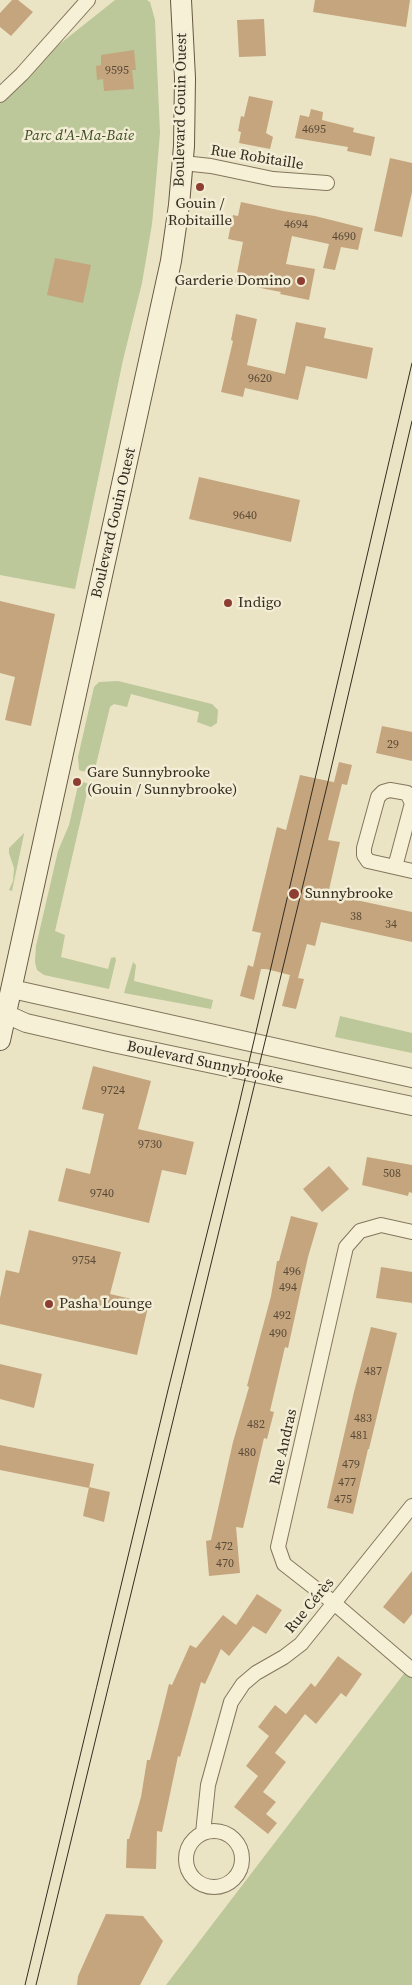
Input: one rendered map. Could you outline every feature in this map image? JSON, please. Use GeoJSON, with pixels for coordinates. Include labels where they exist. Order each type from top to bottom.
{"type":"FeatureCollection","features":[{"type":"Feature","properties":{"kind":"main road","name":"Boulevard Gouin Ouest"},"geometry":{"type":"LineString","coordinates":[[0,1040],[6,988],[164,300],[175,237],[183,164],[185,78],[181,0]]}},
{"type":"Feature","properties":{"kind":"street"},"geometry":{"type":"LineString","coordinates":[[0,95],[22,74],[88,0]]}},
{"type":"Feature","properties":{"kind":"street","name":"Rue Robitaille"},"geometry":{"type":"LineString","coordinates":[[183,164],[211,166],[272,180],[327,183]]}},
{"type":"Feature","properties":{"kind":"street"},"geometry":{"type":"LineString","coordinates":[[395,867],[412,803],[407,793],[390,790],[383,792],[378,797],[364,848],[364,855],[368,861],[412,871]]}},
{"type":"Feature","properties":{"kind":"street","name":"Boulevard Sunnybrooke"},"geometry":{"type":"LineString","coordinates":[[6,988],[412,1078]]}},
{"type":"Feature","properties":{"kind":"street","name":"Boulevard Sunnybrooke"},"geometry":{"type":"LineString","coordinates":[[3,1013],[26,1023],[106,1042],[412,1106]]}},
{"type":"Feature","properties":{"kind":"street","name":"Rue Andras"},"geometry":{"type":"LineString","coordinates":[[412,1232],[381,1225],[360,1231],[346,1248],[278,1547],[284,1564],[334,1603],[412,1670]]}},
{"type":"Feature","properties":{"kind":"street","name":"Rue Cérès"},"geometry":{"type":"LineString","coordinates":[[203,1833],[208,1785],[231,1702],[243,1684],[256,1673],[284,1658],[301,1644],[412,1506]]}},
{"type":"Feature","properties":{"kind":"street"},"geometry":{"type":"LineString","coordinates":[[220,1832],[229,1835],[236,1841],[240,1849],[241,1867],[231,1882],[222,1886],[204,1885],[190,1873],[186,1855],[189,1846],[203,1833],[220,1832]]}},
{"type":"Feature","properties":{"kind":"green space","name":"Parc d'A-Ma-Baie"},"geometry":{"type":"Polygon","coordinates":[[[115,0],[147,0],[150,2],[155,20],[160,133],[152,224],[142,283],[123,360],[75,589],[0,575],[0,95],[22,74],[115,0]]]}},
{"type":"Feature","properties":{"kind":"green space"},"geometry":{"type":"Polygon","coordinates":[[[118,681],[212,704],[218,710],[217,723],[211,727],[197,722],[199,712],[131,694],[127,707],[114,704],[110,707],[94,773],[79,770],[78,757],[94,687],[99,682],[118,681]]]}},
{"type":"Feature","properties":{"kind":"green space"},"geometry":{"type":"Polygon","coordinates":[[[79,781],[89,784],[55,931],[65,935],[61,957],[108,969],[111,958],[115,957],[116,960],[109,989],[44,975],[37,970],[35,962],[36,946],[58,851],[69,825],[79,781]]]}},
{"type":"Feature","properties":{"kind":"green space"},"geometry":{"type":"Polygon","coordinates":[[[24,833],[12,891],[9,890],[13,881],[14,868],[9,848],[24,833]]]}},
{"type":"Feature","properties":{"kind":"green space"},"geometry":{"type":"Polygon","coordinates":[[[133,962],[136,965],[134,981],[213,1000],[211,1009],[124,993],[133,962]]]}},
{"type":"Feature","properties":{"kind":"green space"},"geometry":{"type":"Polygon","coordinates":[[[340,1016],[412,1033],[412,1053],[335,1037],[340,1016]]]}},
{"type":"Feature","properties":{"kind":"green space"},"geometry":{"type":"Polygon","coordinates":[[[409,1667],[412,1670],[412,1985],[166,1985],[409,1667]]]}},
{"type":"Feature","properties":{"kind":"building"},"geometry":{"type":"Polygon","coordinates":[[[12,0],[18,0],[33,12],[11,36],[0,27],[0,13],[12,0]]]}},
{"type":"Feature","properties":{"kind":"building"},"geometry":{"type":"Polygon","coordinates":[[[315,0],[410,0],[406,27],[313,12],[315,0]]]}},
{"type":"Feature","properties":{"kind":"building"},"geometry":{"type":"Polygon","coordinates":[[[264,19],[266,56],[239,57],[237,20],[264,19]]]}},
{"type":"Feature","properties":{"kind":"building"},"geometry":{"type":"Polygon","coordinates":[[[134,50],[136,70],[132,70],[134,89],[104,91],[103,79],[97,80],[96,66],[101,65],[101,55],[134,50]]]}},
{"type":"Feature","properties":{"kind":"building"},"geometry":{"type":"Polygon","coordinates":[[[249,96],[273,101],[266,133],[273,137],[270,149],[239,143],[241,132],[238,131],[241,116],[244,117],[249,96]]]}},
{"type":"Feature","properties":{"kind":"building"},"geometry":{"type":"Polygon","coordinates":[[[311,109],[323,112],[322,120],[354,128],[353,132],[375,137],[371,156],[347,151],[348,147],[295,138],[300,115],[309,117],[311,109]]]}},
{"type":"Feature","properties":{"kind":"building"},"geometry":{"type":"Polygon","coordinates":[[[390,158],[412,163],[412,192],[402,237],[374,231],[390,158]]]}},
{"type":"Feature","properties":{"kind":"building"},"geometry":{"type":"Polygon","coordinates":[[[241,202],[315,216],[363,228],[358,250],[341,247],[335,270],[323,268],[329,244],[292,236],[286,264],[315,269],[309,300],[280,294],[281,292],[235,283],[243,242],[228,239],[233,215],[238,216],[241,202]]]}},
{"type":"Feature","properties":{"kind":"building"},"geometry":{"type":"Polygon","coordinates":[[[55,258],[91,265],[83,303],[47,295],[55,258]]]}},
{"type":"Feature","properties":{"kind":"building"},"geometry":{"type":"Polygon","coordinates":[[[236,314],[257,319],[247,365],[285,374],[296,322],[326,328],[324,338],[373,348],[367,379],[306,366],[298,400],[245,388],[243,397],[221,392],[233,341],[231,340],[236,314]]]}},
{"type":"Feature","properties":{"kind":"building"},"geometry":{"type":"Polygon","coordinates":[[[199,477],[300,500],[291,542],[189,519],[199,477]]]}},
{"type":"Feature","properties":{"kind":"building"},"geometry":{"type":"Polygon","coordinates":[[[0,601],[55,614],[31,726],[5,720],[15,677],[0,673],[0,601]]]}},
{"type":"Feature","properties":{"kind":"building"},"geometry":{"type":"Polygon","coordinates":[[[382,726],[412,732],[412,761],[376,753],[382,726]]]}},
{"type":"Feature","properties":{"kind":"building"},"geometry":{"type":"Polygon","coordinates":[[[339,762],[352,765],[347,785],[342,784],[328,840],[340,842],[328,894],[412,912],[412,942],[321,922],[315,946],[307,944],[298,978],[304,979],[296,1009],[282,1006],[290,975],[266,969],[261,969],[254,1000],[240,996],[248,965],[253,967],[261,933],[252,931],[277,827],[286,830],[300,775],[338,783],[334,782],[339,762]]]}},
{"type":"Feature","properties":{"kind":"building"},"geometry":{"type":"Polygon","coordinates":[[[93,1066],[151,1081],[138,1129],[194,1142],[186,1175],[162,1170],[149,1223],[58,1201],[66,1168],[90,1174],[104,1114],[82,1109],[93,1066]]]}},
{"type":"Feature","properties":{"kind":"building"},"geometry":{"type":"Polygon","coordinates":[[[367,1157],[412,1165],[412,1193],[409,1192],[408,1196],[362,1185],[367,1157]]]}},
{"type":"Feature","properties":{"kind":"building"},"geometry":{"type":"Polygon","coordinates":[[[329,1166],[349,1189],[322,1212],[303,1189],[329,1166]]]}},
{"type":"Feature","properties":{"kind":"building"},"geometry":{"type":"Polygon","coordinates":[[[291,1216],[318,1223],[308,1257],[288,1348],[285,1347],[270,1411],[274,1412],[267,1439],[264,1438],[243,1528],[236,1527],[240,1573],[209,1576],[206,1541],[211,1540],[233,1442],[249,1387],[247,1386],[271,1296],[277,1261],[279,1261],[291,1216]]]}},
{"type":"Feature","properties":{"kind":"building"},"geometry":{"type":"Polygon","coordinates":[[[29,1230],[121,1252],[110,1294],[149,1303],[137,1355],[0,1324],[0,1298],[6,1270],[19,1273],[29,1230]]]}},
{"type":"Feature","properties":{"kind":"building"},"geometry":{"type":"Polygon","coordinates":[[[381,1267],[412,1272],[412,1303],[376,1298],[381,1267]]]}},
{"type":"Feature","properties":{"kind":"building"},"geometry":{"type":"Polygon","coordinates":[[[371,1327],[397,1333],[353,1514],[327,1508],[371,1327]]]}},
{"type":"Feature","properties":{"kind":"building"},"geometry":{"type":"Polygon","coordinates":[[[0,1364],[42,1374],[34,1408],[0,1399],[0,1364]]]}},
{"type":"Feature","properties":{"kind":"building"},"geometry":{"type":"Polygon","coordinates":[[[0,1445],[94,1464],[89,1488],[0,1470],[0,1445]]]}},
{"type":"Feature","properties":{"kind":"building"},"geometry":{"type":"Polygon","coordinates":[[[89,1487],[110,1492],[104,1522],[83,1516],[89,1487]]]}},
{"type":"Feature","properties":{"kind":"building"},"geometry":{"type":"Polygon","coordinates":[[[412,1571],[412,1614],[404,1624],[383,1607],[412,1571]]]}},
{"type":"Feature","properties":{"kind":"building"},"geometry":{"type":"Polygon","coordinates":[[[257,1594],[282,1610],[266,1634],[253,1626],[229,1656],[221,1649],[205,1684],[201,1682],[180,1757],[178,1756],[162,1832],[157,1831],[156,1869],[126,1868],[127,1839],[129,1839],[141,1797],[147,1760],[150,1760],[169,1684],[172,1685],[190,1645],[196,1648],[223,1615],[236,1625],[257,1594]]]}},
{"type":"Feature","properties":{"kind":"building"},"geometry":{"type":"Polygon","coordinates":[[[338,1656],[362,1674],[346,1697],[341,1693],[316,1724],[305,1714],[275,1753],[286,1762],[263,1792],[276,1802],[266,1814],[277,1823],[268,1834],[234,1807],[258,1776],[246,1766],[269,1736],[258,1727],[275,1705],[286,1714],[311,1683],[315,1687],[338,1656]]]}},
{"type":"Feature","properties":{"kind":"building"},"geometry":{"type":"Polygon","coordinates":[[[106,1914],[143,1916],[163,1941],[140,1985],[77,1985],[78,1976],[106,1914]]]}},
{"type":"Feature","properties":{"kind":"tram line"},"geometry":{"type":"LineString","coordinates":[[25,1985],[168,1390],[238,1109],[412,363]]}},
{"type":"Feature","properties":{"kind":"tram line"},"geometry":{"type":"LineString","coordinates":[[36,1985],[327,786],[412,421]]}},
{"type":"Feature","properties":{"kind":"place","name":"Gouin / Robitaille"},"geometry":{"type":"Point","coordinates":[200,187]}},
{"type":"Feature","properties":{"kind":"place","name":"Garderie Domino"},"geometry":{"type":"Point","coordinates":[301,281]}},
{"type":"Feature","properties":{"kind":"place","name":"Indigo"},"geometry":{"type":"Point","coordinates":[228,603]}},
{"type":"Feature","properties":{"kind":"place","name":"Gare Sunnybrooke (Gouin / Sunnybrooke)"},"geometry":{"type":"Point","coordinates":[77,782]}},
{"type":"Feature","properties":{"kind":"place","name":"Sunnybrooke"},"geometry":{"type":"Point","coordinates":[294,894]}},
{"type":"Feature","properties":{"kind":"place","name":"Pasha Lounge"},"geometry":{"type":"Point","coordinates":[49,1304]}}]}
